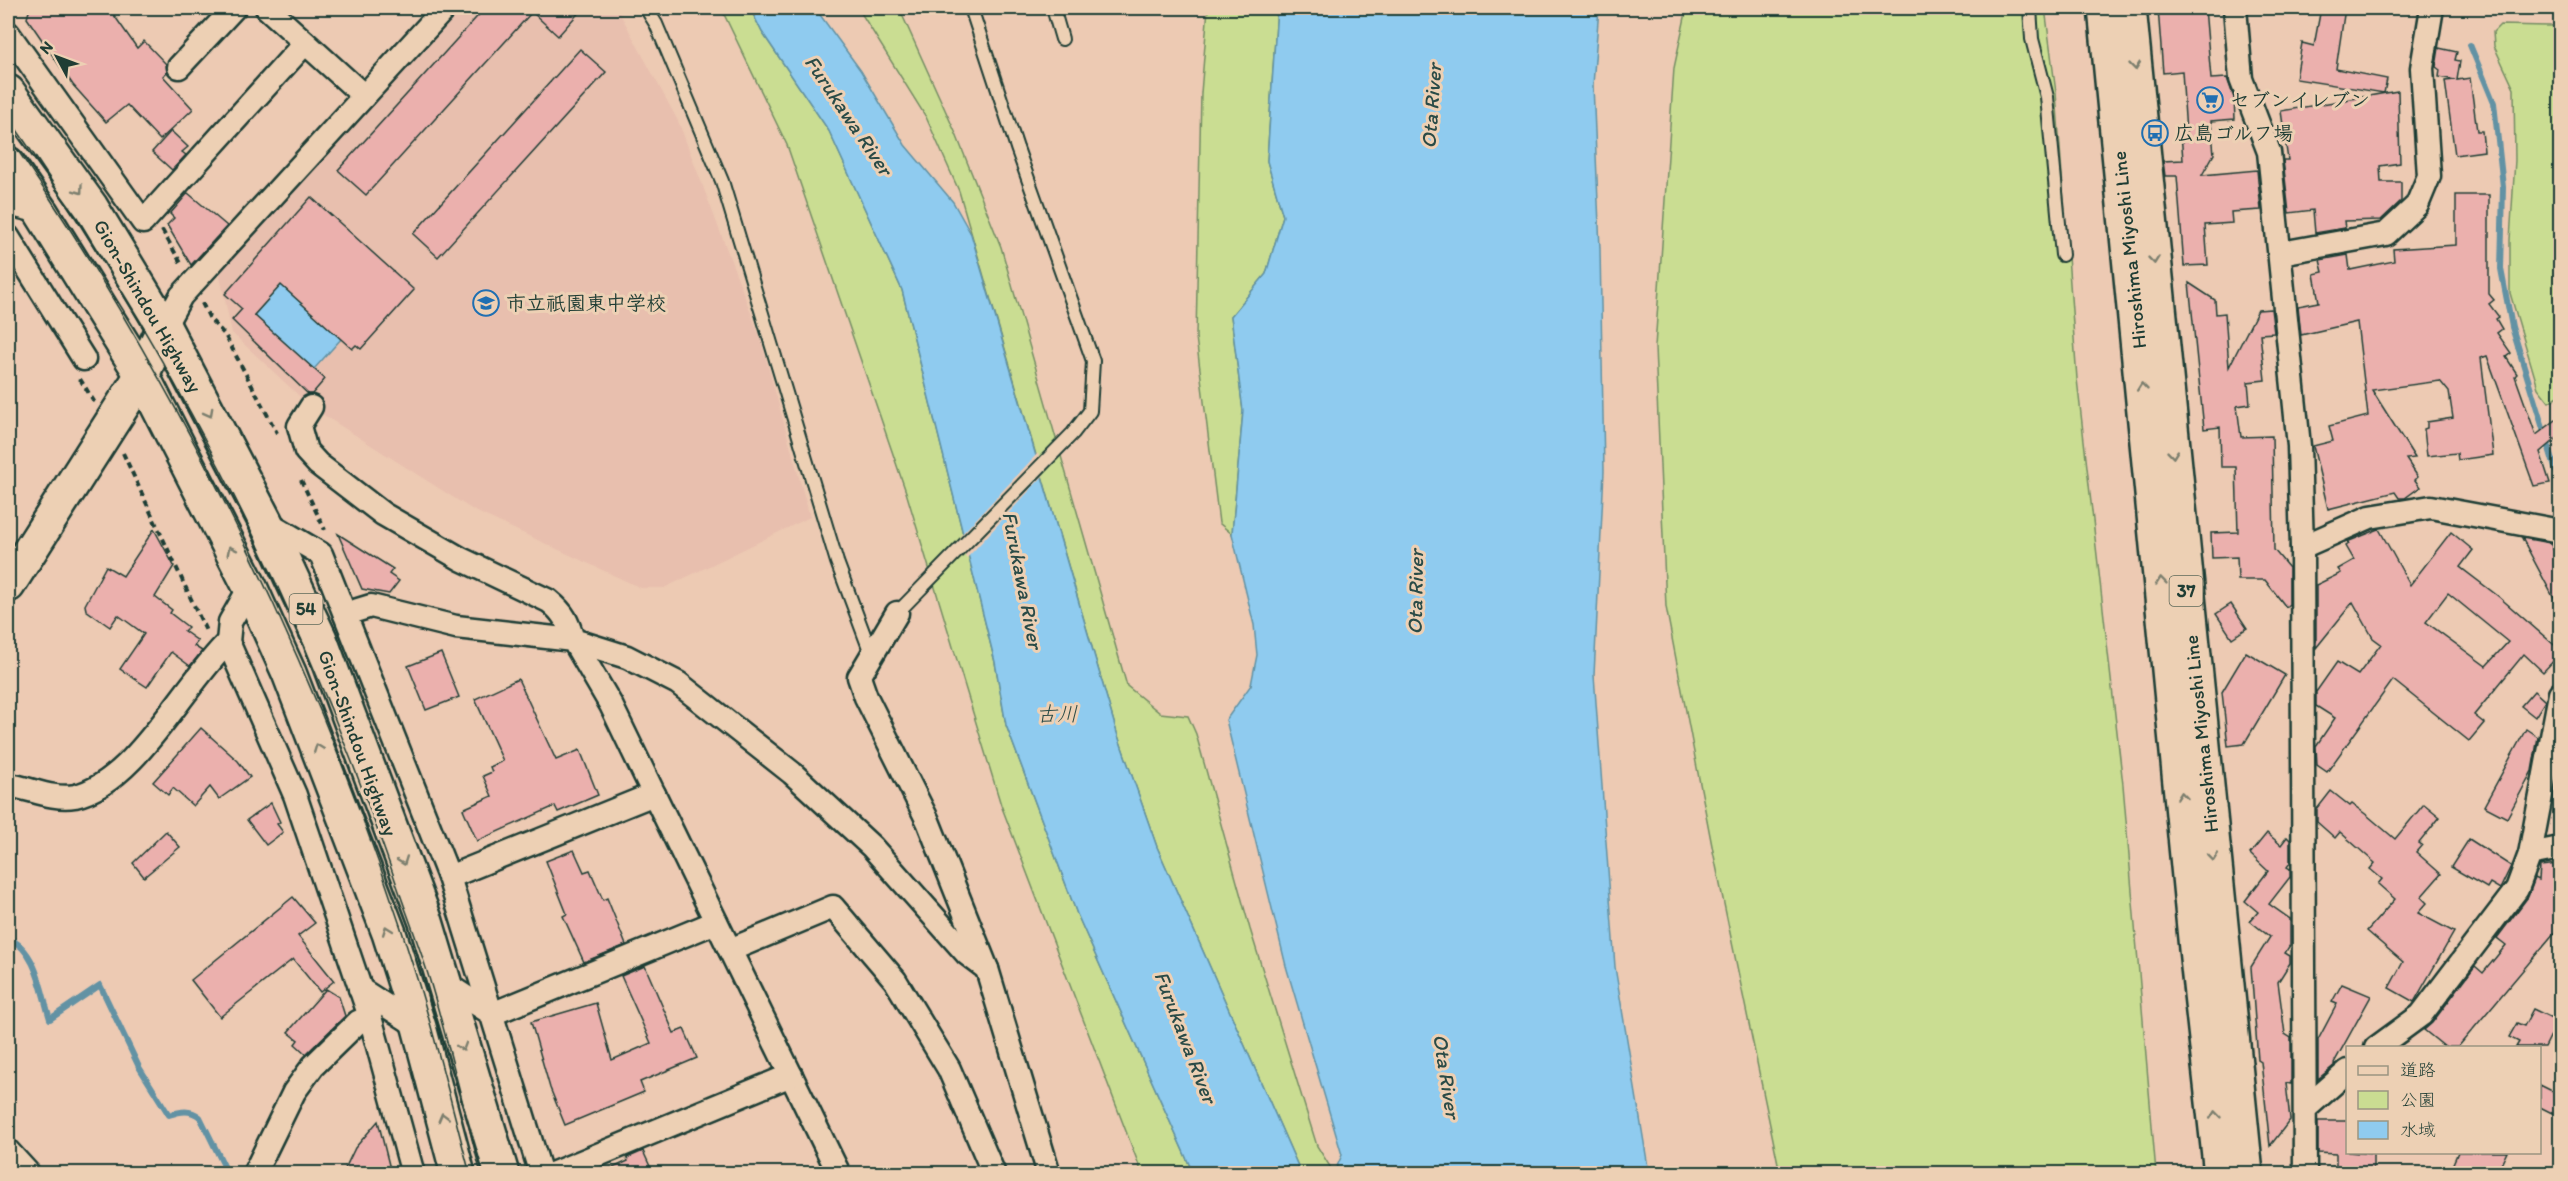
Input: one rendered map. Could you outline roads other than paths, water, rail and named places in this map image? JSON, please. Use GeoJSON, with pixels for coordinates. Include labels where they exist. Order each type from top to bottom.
{"type":"FeatureCollection","features":[{"type":"Feature","properties":{"kind":"main road","name":"Hiroshima Miyoshi Line"},"geometry":{"type":"LineString","coordinates":[[2105,8],[2193,913],[2221,1173]]}},
{"type":"Feature","properties":{"kind":"main road","name":"Hiroshima Miyoshi Line"},"geometry":{"type":"LineString","coordinates":[[2129,8],[2246,1173]]}},
{"type":"Feature","properties":{"kind":"main road","name":"Gion-Shindou Highway"},"geometry":{"type":"LineString","coordinates":[[8,92],[91,207],[164,327],[265,521],[320,639],[426,922],[442,982],[502,1173]]}},
{"type":"Feature","properties":{"kind":"main road","name":"Gion-Shindou Highway"},"geometry":{"type":"LineString","coordinates":[[8,164],[41,212],[142,375],[250,587],[293,684],[389,933],[419,1027],[458,1173]]}},
{"type":"Feature","properties":{"kind":"main road"},"geometry":{"type":"LineString","coordinates":[[8,585],[142,375],[164,327]]}},
{"type":"Feature","properties":{"kind":"street"},"geometry":{"type":"LineString","coordinates":[[179,68],[234,8]]}},
{"type":"Feature","properties":{"kind":"street"},"geometry":{"type":"LineString","coordinates":[[267,8],[364,96]]}},
{"type":"Feature","properties":{"kind":"street"},"geometry":{"type":"LineString","coordinates":[[164,327],[181,296],[444,8]]}},
{"type":"Feature","properties":{"kind":"street"},"geometry":{"type":"LineString","coordinates":[[2235,8],[2241,79],[2269,152],[2299,446],[2302,547],[2305,1173]]}},
{"type":"Feature","properties":{"kind":"street"},"geometry":{"type":"LineString","coordinates":[[2281,253],[2386,234],[2417,206],[2429,176],[2422,68],[2432,8]]}},
{"type":"Feature","properties":{"kind":"street"},"geometry":{"type":"LineString","coordinates":[[8,33],[146,227],[305,43]]}},
{"type":"Feature","properties":{"kind":"street"},"geometry":{"type":"LineString","coordinates":[[59,164],[62,109]]}},
{"type":"Feature","properties":{"kind":"street"},"geometry":{"type":"LineString","coordinates":[[8,204],[41,212]]}},
{"type":"Feature","properties":{"kind":"street"},"geometry":{"type":"LineString","coordinates":[[8,237],[84,359]]}},
{"type":"Feature","properties":{"kind":"street"},"geometry":{"type":"LineString","coordinates":[[311,407],[299,426],[306,452],[318,464],[383,514],[461,559],[549,601],[562,611],[573,640],[611,705],[839,1173]]}},
{"type":"Feature","properties":{"kind":"street"},"geometry":{"type":"LineString","coordinates":[[2302,547],[2370,517],[2431,507],[2560,531]]}},
{"type":"Feature","properties":{"kind":"street"},"geometry":{"type":"LineString","coordinates":[[265,521],[321,554],[449,877],[541,1173]]}},
{"type":"Feature","properties":{"kind":"street"},"geometry":{"type":"LineString","coordinates":[[8,785],[48,795],[74,796],[104,785],[131,763],[222,647],[230,622],[250,587]]}},
{"type":"Feature","properties":{"kind":"street"},"geometry":{"type":"LineString","coordinates":[[345,614],[371,606],[456,627],[573,640],[627,657],[678,683],[766,752],[872,847],[967,954],[987,969]]}},
{"type":"Feature","properties":{"kind":"street"},"geometry":{"type":"LineString","coordinates":[[897,613],[859,677],[866,697],[928,822],[987,969],[1049,1173]]}},
{"type":"Feature","properties":{"kind":"street"},"geometry":{"type":"LineString","coordinates":[[222,647],[295,795],[370,1017],[413,1173]]}},
{"type":"Feature","properties":{"kind":"street"},"geometry":{"type":"LineString","coordinates":[[2377,1046],[2421,1015],[2517,889],[2530,854],[2560,694]]}},
{"type":"Feature","properties":{"kind":"street"},"geometry":{"type":"LineString","coordinates":[[449,877],[654,794]]}},
{"type":"Feature","properties":{"kind":"street"},"geometry":{"type":"LineString","coordinates":[[2530,854],[2560,848]]}},
{"type":"Feature","properties":{"kind":"street"},"geometry":{"type":"LineString","coordinates":[[730,950],[833,907],[895,980],[949,1069],[994,1173]]}},
{"type":"Feature","properties":{"kind":"street"},"geometry":{"type":"LineString","coordinates":[[492,1014],[716,922]]}},
{"type":"Feature","properties":{"kind":"street"},"geometry":{"type":"LineString","coordinates":[[442,982],[492,1014]]}},
{"type":"Feature","properties":{"kind":"street"},"geometry":{"type":"LineString","coordinates":[[360,989],[419,1027]]}},
{"type":"Feature","properties":{"kind":"street"},"geometry":{"type":"LineString","coordinates":[[254,1173],[294,1092],[358,1022],[370,1017]]}},
{"type":"Feature","properties":{"kind":"street"},"geometry":{"type":"LineString","coordinates":[[2306,1108],[2346,1073]]}},
{"type":"Feature","properties":{"kind":"street"},"geometry":{"type":"LineString","coordinates":[[552,1173],[791,1075]]}},
{"type":"Feature","properties":{"kind":"street"},"geometry":{"type":"LineString","coordinates":[[8,1151],[29,1173]]}},
{"type":"Feature","properties":{"kind":"lane"},"geometry":{"type":"LineString","coordinates":[[646,8],[656,24],[722,181],[837,562],[872,656]]}},
{"type":"Feature","properties":{"kind":"lane"},"geometry":{"type":"LineString","coordinates":[[897,613],[1073,434],[1090,411],[1093,361],[1017,148],[971,8]]}},
{"type":"Feature","properties":{"kind":"lane"},"geometry":{"type":"LineString","coordinates":[[1053,8],[1062,39]]}},
{"type":"Feature","properties":{"kind":"lane"},"geometry":{"type":"LineString","coordinates":[[2030,8],[2032,39],[2047,97],[2062,255]]}},
{"type":"Feature","properties":{"kind":"water","name":"古川"},"geometry":{"type":"Polygon","coordinates":[[[750,8],[815,8],[861,71],[905,145],[953,202],[971,234],[1117,733],[1157,847],[1301,1173],[1193,1173],[1077,914],[1006,725],[995,662],[902,290],[829,131],[762,32],[750,8]]]}},
{"type":"Feature","properties":{"kind":"water","name":"Ota River"},"geometry":{"type":"Polygon","coordinates":[[[1277,8],[1599,8],[1593,85],[1600,249],[1604,471],[1594,675],[1615,967],[1649,1173],[1334,1173],[1342,1155],[1286,966],[1226,720],[1251,685],[1257,655],[1254,625],[1232,534],[1243,411],[1231,316],[1266,274],[1283,216],[1267,161],[1277,8]]]}},
{"type":"Feature","properties":{"kind":"water"},"geometry":{"type":"Polygon","coordinates":[[[281,285],[341,339],[314,369],[254,315],[281,285]]]}},
{"type":"Feature","properties":{"kind":"waterway"},"geometry":{"type":"LineString","coordinates":[[2470,45],[2494,103],[2503,187],[2501,269],[2512,327],[2560,484]]}},
{"type":"Feature","properties":{"kind":"waterway"},"geometry":{"type":"LineString","coordinates":[[8,938],[18,944],[32,962],[50,1019],[100,985],[139,1067],[169,1115],[185,1112],[200,1117],[228,1174]]}},
{"type":"Feature","properties":{"kind":"tram line"},"geometry":{"type":"LineString","coordinates":[[8,117],[67,205],[123,295],[176,387],[226,480],[316,672],[355,771],[430,981],[481,1174]]}},
{"type":"Feature","properties":{"kind":"tram line"},"geometry":{"type":"LineString","coordinates":[[8,136],[72,233],[134,334],[192,438],[246,545],[296,654],[342,764],[383,874],[426,1008],[470,1174]]}},
{"type":"Feature","properties":{"kind":"place","name":"セブンイレブン"},"geometry":{"type":"Point","coordinates":[2210,100]}},
{"type":"Feature","properties":{"kind":"place","name":"広島ゴルフ場"},"geometry":{"type":"Point","coordinates":[2155,133]}},
{"type":"Feature","properties":{"kind":"place","name":"市立祇園東中学校"},"geometry":{"type":"Point","coordinates":[486,303]}},
{"type":"Feature","properties":{"kind":"water label","name":"Furukawa River"},"geometry":{"type":"Point","coordinates":[849,115]}},
{"type":"Feature","properties":{"kind":"water label","name":"Furukawa River"},"geometry":{"type":"Point","coordinates":[1023,580]}},
{"type":"Feature","properties":{"kind":"water label","name":"Furukawa River"},"geometry":{"type":"Point","coordinates":[1186,1037]}}]}
